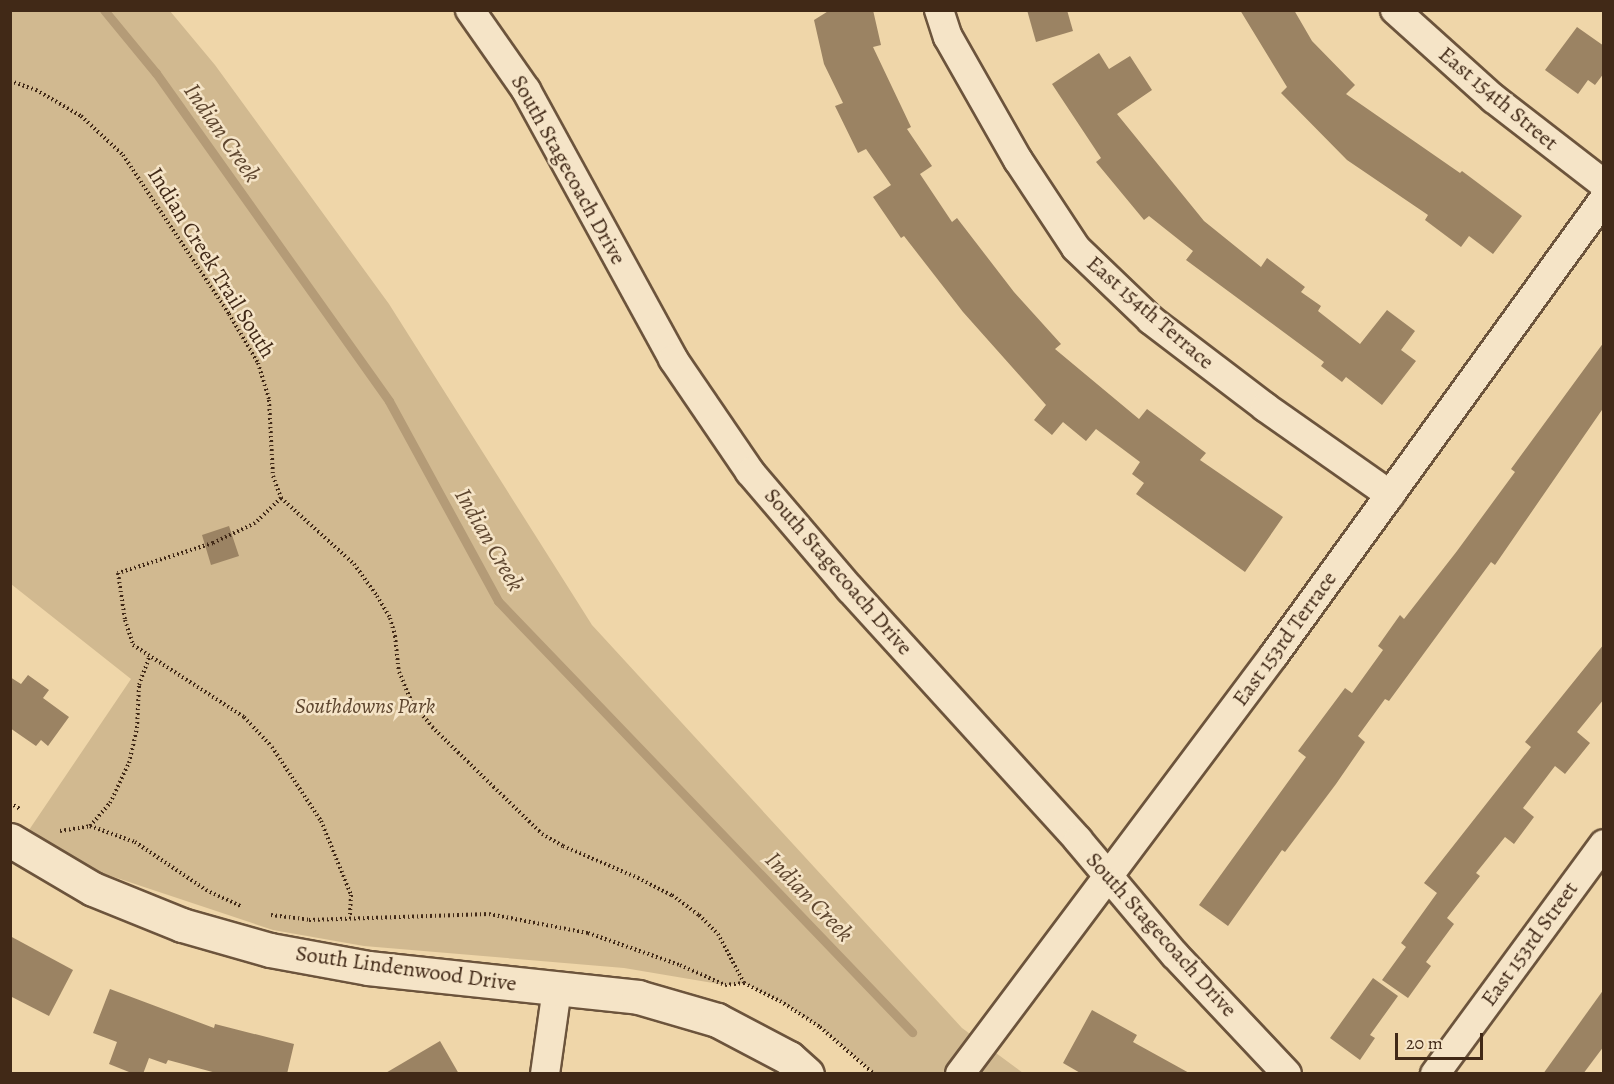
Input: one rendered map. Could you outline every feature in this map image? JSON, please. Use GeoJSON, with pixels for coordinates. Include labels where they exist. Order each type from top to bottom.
{"type":"FeatureCollection","features":[{"type":"Feature","properties":{"kind":"street","name":"South Stagecoach Drive"},"geometry":{"type":"LineString","coordinates":[[470,10],[526,90],[673,358],[750,472],[850,589],[1109,877],[1175,955],[1287,1074]]}},
{"type":"Feature","properties":{"kind":"street","name":"East 154th Terrace"},"geometry":{"type":"LineString","coordinates":[[939,10],[948,38],[1012,150],[1076,248],[1151,320],[1265,407],[1389,495]]}},
{"type":"Feature","properties":{"kind":"street","name":"East 154th Street"},"geometry":{"type":"LineString","coordinates":[[1395,10],[1494,99],[1604,184]]}},
{"type":"Feature","properties":{"kind":"street","name":"East 153rd Terrace"},"geometry":{"type":"LineString","coordinates":[[960,1074],[1109,877],[1604,199]]}},
{"type":"Feature","properties":{"kind":"street","name":"South Lindenwood Drive"},"geometry":{"type":"LineString","coordinates":[[19,826],[93,889],[182,925],[270,950],[368,968],[638,997],[717,1020],[789,1058],[807,1074]]}},
{"type":"Feature","properties":{"kind":"street","name":"East 153rd Street"},"geometry":{"type":"LineString","coordinates":[[1435,1074],[1604,844]]}},
{"type":"Feature","properties":{"kind":"street"},"geometry":{"type":"LineString","coordinates":[[545,1074],[557,989]]}},
{"type":"Feature","properties":{"kind":"path","name":"Indian Creek Trail South"},"geometry":{"type":"LineString","coordinates":[[10,81],[36,90],[81,116],[123,155],[229,314],[258,363],[269,400],[273,476],[281,498]]}},
{"type":"Feature","properties":{"kind":"path"},"geometry":{"type":"LineString","coordinates":[[350,916],[351,895],[321,821],[272,747],[244,717],[133,645],[125,620],[118,573],[213,543],[255,523],[281,498],[354,564],[377,596],[390,618],[395,636],[399,672],[412,702],[432,728],[542,834],[563,846],[672,895],[699,915],[718,934],[744,982],[780,1001],[820,1027],[874,1074]]}},
{"type":"Feature","properties":{"kind":"path"},"geometry":{"type":"LineString","coordinates":[[90,826],[110,803],[129,763],[138,728],[139,685],[149,657]]}},
{"type":"Feature","properties":{"kind":"path"},"geometry":{"type":"LineString","coordinates":[[10,803],[19,826]]}},
{"type":"Feature","properties":{"kind":"path"},"geometry":{"type":"LineString","coordinates":[[54,829],[63,832],[90,826],[135,842],[206,890],[245,909]]}},
{"type":"Feature","properties":{"kind":"path"},"geometry":{"type":"LineString","coordinates":[[266,914],[309,920],[350,916],[489,914],[588,933],[680,965],[725,985],[744,982]]}},
{"type":"Feature","properties":{"kind":"green space","name":"Southdowns Park"},"geometry":{"type":"Polygon","coordinates":[[[10,11],[170,11],[215,65],[389,304],[592,625],[962,1028],[1023,1073],[874,1073],[820,1027],[780,1001],[744,983],[725,985],[624,968],[364,946],[273,930],[99,872],[29,830],[131,679],[11,584],[10,11]]]}},
{"type":"Feature","properties":{"kind":"building"},"geometry":{"type":"Polygon","coordinates":[[[830,10],[873,10],[881,45],[873,47],[911,127],[907,129],[932,166],[920,174],[952,222],[957,218],[1014,292],[1061,344],[1055,349],[1139,419],[1147,409],[1206,453],[1200,460],[1283,517],[1245,572],[1136,494],[1144,483],[1132,474],[1140,462],[1096,429],[1086,441],[1063,422],[1052,435],[1034,420],[1046,405],[963,312],[904,236],[901,238],[873,197],[891,185],[866,149],[858,153],[835,106],[843,103],[824,64],[814,20],[830,10]]]}},
{"type":"Feature","properties":{"kind":"building"},"geometry":{"type":"Polygon","coordinates":[[[1027,10],[1067,10],[1073,31],[1036,42],[1027,10]]]}},
{"type":"Feature","properties":{"kind":"building"},"geometry":{"type":"Polygon","coordinates":[[[1240,10],[1294,10],[1312,41],[1355,85],[1346,94],[1460,173],[1462,171],[1522,216],[1493,254],[1469,236],[1461,247],[1425,220],[1428,215],[1347,160],[1281,93],[1287,87],[1240,10]]]}},
{"type":"Feature","properties":{"kind":"building"},"geometry":{"type":"Polygon","coordinates":[[[1577,27],[1604,46],[1604,73],[1595,85],[1588,80],[1578,94],[1545,70],[1577,27]]]}},
{"type":"Feature","properties":{"kind":"building"},"geometry":{"type":"Polygon","coordinates":[[[1099,53],[1109,69],[1130,56],[1152,90],[1117,114],[1204,221],[1261,267],[1267,258],[1305,287],[1301,292],[1321,306],[1318,311],[1360,344],[1387,310],[1415,331],[1401,350],[1416,361],[1382,405],[1346,377],[1342,382],[1321,366],[1324,362],[1186,260],[1193,251],[1149,216],[1144,220],[1096,162],[1101,158],[1052,84],[1099,53]]]}},
{"type":"Feature","properties":{"kind":"building"},"geometry":{"type":"Polygon","coordinates":[[[1604,342],[1604,407],[1495,565],[1491,562],[1389,701],[1385,699],[1358,736],[1365,742],[1285,852],[1282,850],[1228,926],[1199,905],[1306,757],[1298,751],[1345,688],[1352,693],[1383,650],[1378,646],[1400,615],[1404,619],[1457,551],[1515,472],[1511,469],[1604,342]]]}},
{"type":"Feature","properties":{"kind":"building"},"geometry":{"type":"Polygon","coordinates":[[[229,526],[239,556],[211,565],[202,535],[229,526]]]}},
{"type":"Feature","properties":{"kind":"building"},"geometry":{"type":"Polygon","coordinates":[[[1604,644],[1604,699],[1577,732],[1590,743],[1565,774],[1555,766],[1523,808],[1534,817],[1514,844],[1505,837],[1476,873],[1480,876],[1447,918],[1454,924],[1426,962],[1431,966],[1408,998],[1382,980],[1406,947],[1401,943],[1437,893],[1424,883],[1531,747],[1525,742],[1604,644]]]}},
{"type":"Feature","properties":{"kind":"building"},"geometry":{"type":"Polygon","coordinates":[[[28,675],[49,690],[43,698],[69,717],[48,746],[41,740],[36,746],[10,728],[10,677],[21,684],[28,675]]]}},
{"type":"Feature","properties":{"kind":"building"},"geometry":{"type":"Polygon","coordinates":[[[10,936],[73,970],[49,1016],[10,996],[10,936]]]}},
{"type":"Feature","properties":{"kind":"building"},"geometry":{"type":"Polygon","coordinates":[[[1373,978],[1398,996],[1370,1035],[1375,1038],[1360,1060],[1330,1038],[1373,978]]]}},
{"type":"Feature","properties":{"kind":"building"},"geometry":{"type":"Polygon","coordinates":[[[110,989],[214,1028],[215,1024],[294,1044],[287,1074],[220,1074],[168,1060],[166,1064],[149,1058],[143,1074],[134,1074],[109,1064],[117,1042],[93,1033],[110,989]]]}},
{"type":"Feature","properties":{"kind":"building"},"geometry":{"type":"Polygon","coordinates":[[[1604,989],[1604,1046],[1583,1074],[1543,1074],[1604,989]]]}},
{"type":"Feature","properties":{"kind":"building"},"geometry":{"type":"Polygon","coordinates":[[[1092,1010],[1137,1035],[1133,1042],[1191,1074],[1082,1074],[1063,1063],[1092,1010]]]}},
{"type":"Feature","properties":{"kind":"building"},"geometry":{"type":"Polygon","coordinates":[[[440,1041],[459,1074],[384,1074],[440,1041]]]}},
{"type":"Feature","properties":{"kind":"waterway","name":"Indian Creek"},"geometry":{"type":"LineString","coordinates":[[104,10],[156,73],[389,401],[498,601],[912,1032]]}}]}
